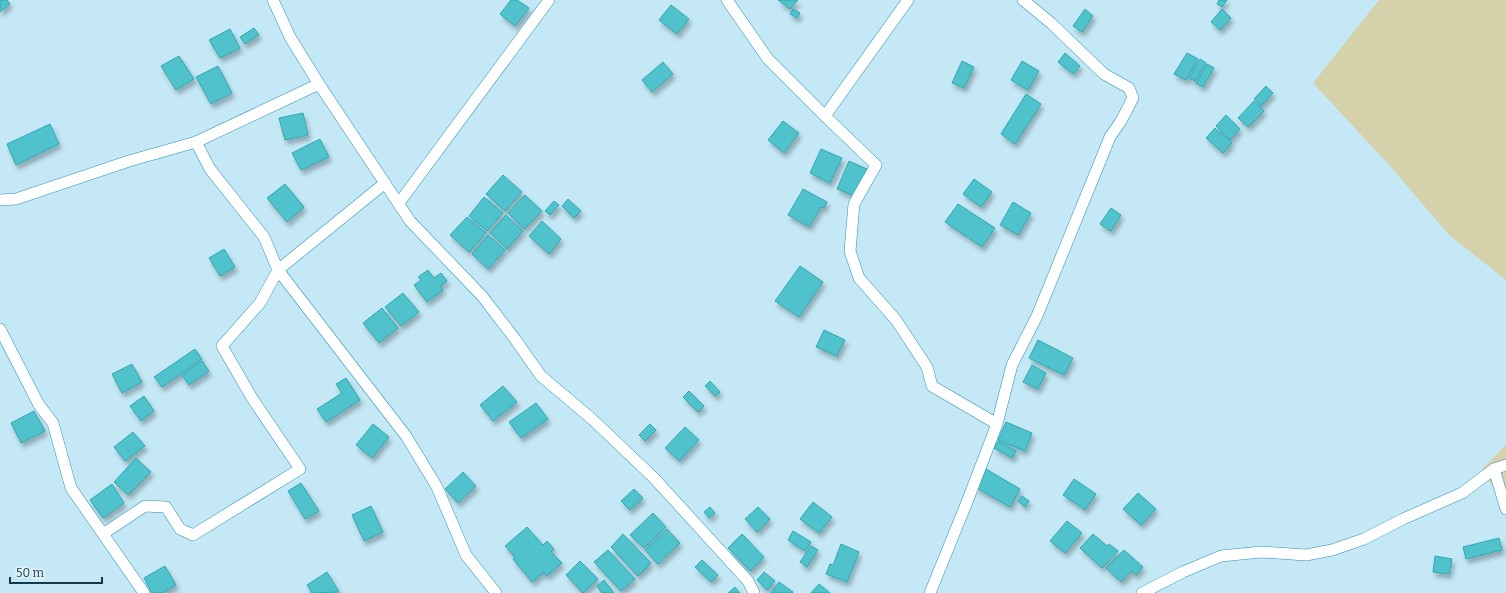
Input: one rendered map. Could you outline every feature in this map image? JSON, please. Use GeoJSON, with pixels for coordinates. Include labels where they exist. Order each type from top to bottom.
{"type":"FeatureCollection","features":[{"type":"Feature","properties":{"kind":"street"},"geometry":{"type":"LineString","coordinates":[[273,0],[290,37],[319,84],[410,221],[482,296],[515,339],[540,376],[592,418],[654,478],[748,581],[754,593]]}},
{"type":"Feature","properties":{"kind":"street"},"geometry":{"type":"LineString","coordinates":[[398,203],[549,0]]}},
{"type":"Feature","properties":{"kind":"street"},"geometry":{"type":"LineString","coordinates":[[727,0],[768,59],[876,165],[854,204],[850,251],[859,278],[896,320],[927,367],[932,386],[997,424]]}},
{"type":"Feature","properties":{"kind":"street"},"geometry":{"type":"LineString","coordinates":[[825,116],[908,0]]}},
{"type":"Feature","properties":{"kind":"street"},"geometry":{"type":"LineString","coordinates":[[930,593],[997,424],[1012,365],[1037,316],[1110,137],[1134,98],[1129,88],[1104,74],[1051,23],[1023,0]]}},
{"type":"Feature","properties":{"kind":"street"},"geometry":{"type":"LineString","coordinates":[[0,200],[16,199],[129,161],[196,142],[319,84]]}},
{"type":"Feature","properties":{"kind":"street"},"geometry":{"type":"LineString","coordinates":[[196,142],[210,169],[264,238],[278,270],[406,436],[437,487],[466,555],[496,593]]}},
{"type":"Feature","properties":{"kind":"street"},"geometry":{"type":"LineString","coordinates":[[103,534],[145,506],[166,507],[180,529],[193,535],[300,469],[252,398],[222,346],[260,303],[278,270],[385,183]]}},
{"type":"Feature","properties":{"kind":"street"},"geometry":{"type":"LineString","coordinates":[[0,329],[39,404],[53,423],[71,488],[144,593]]}},
{"type":"Feature","properties":{"kind":"street"},"geometry":{"type":"LineString","coordinates":[[1142,593],[1183,572],[1222,556],[1261,552],[1306,555],[1332,550],[1364,539],[1462,493],[1494,469],[1506,465]]}},
{"type":"Feature","properties":{"kind":"street"},"geometry":{"type":"LineString","coordinates":[[1494,469],[1506,509]]}},
{"type":"Feature","properties":{"kind":"shaded area"},"geometry":{"type":"Polygon","coordinates":[[[1379,0],[1506,0],[1506,280],[1449,235],[1391,167],[1313,83],[1379,0]]]}},
{"type":"Feature","properties":{"kind":"shaded area"},"geometry":{"type":"Polygon","coordinates":[[[1506,445],[1506,505],[1481,470],[1506,445]]]}},
{"type":"Feature","properties":{"kind":"building"},"geometry":{"type":"Polygon","coordinates":[[[0,0],[7,0],[10,4],[0,12],[0,0]]]}},
{"type":"Feature","properties":{"kind":"building"},"geometry":{"type":"Polygon","coordinates":[[[511,0],[517,0],[529,8],[515,26],[500,14],[511,0]]]}},
{"type":"Feature","properties":{"kind":"building"},"geometry":{"type":"Polygon","coordinates":[[[778,0],[798,0],[790,9],[778,0]]]}},
{"type":"Feature","properties":{"kind":"building"},"geometry":{"type":"Polygon","coordinates":[[[1219,0],[1227,0],[1222,7],[1217,4],[1219,0]]]}},
{"type":"Feature","properties":{"kind":"building"},"geometry":{"type":"Polygon","coordinates":[[[671,5],[689,19],[677,34],[659,20],[671,5]]]}},
{"type":"Feature","properties":{"kind":"building"},"geometry":{"type":"Polygon","coordinates":[[[793,9],[800,13],[797,18],[790,14],[793,9]]]}},
{"type":"Feature","properties":{"kind":"building"},"geometry":{"type":"Polygon","coordinates":[[[1085,9],[1093,16],[1082,32],[1073,26],[1085,9]]]}},
{"type":"Feature","properties":{"kind":"building"},"geometry":{"type":"Polygon","coordinates":[[[1222,9],[1231,18],[1220,30],[1211,22],[1222,9]]]}},
{"type":"Feature","properties":{"kind":"building"},"geometry":{"type":"Polygon","coordinates":[[[254,28],[259,35],[245,44],[240,37],[254,28]]]}},
{"type":"Feature","properties":{"kind":"building"},"geometry":{"type":"Polygon","coordinates":[[[230,29],[240,48],[220,58],[209,40],[230,29]]]}},
{"type":"Feature","properties":{"kind":"building"},"geometry":{"type":"Polygon","coordinates":[[[1065,53],[1080,66],[1073,74],[1058,62],[1065,53]]]}},
{"type":"Feature","properties":{"kind":"building"},"geometry":{"type":"Polygon","coordinates":[[[1187,53],[1198,59],[1186,80],[1174,74],[1187,53]]]}},
{"type":"Feature","properties":{"kind":"building"},"geometry":{"type":"Polygon","coordinates":[[[179,56],[194,79],[176,90],[161,66],[179,56]]]}},
{"type":"Feature","properties":{"kind":"building"},"geometry":{"type":"Polygon","coordinates":[[[1200,59],[1206,63],[1195,81],[1189,78],[1200,59]]]}},
{"type":"Feature","properties":{"kind":"building"},"geometry":{"type":"Polygon","coordinates":[[[962,61],[974,67],[964,88],[952,83],[962,61]]]}},
{"type":"Feature","properties":{"kind":"building"},"geometry":{"type":"Polygon","coordinates":[[[1022,61],[1039,71],[1028,90],[1011,80],[1022,61]]]}},
{"type":"Feature","properties":{"kind":"building"},"geometry":{"type":"Polygon","coordinates":[[[663,62],[673,74],[652,92],[642,80],[663,62]]]}},
{"type":"Feature","properties":{"kind":"building"},"geometry":{"type":"Polygon","coordinates":[[[1207,64],[1214,68],[1203,87],[1196,83],[1207,64]]]}},
{"type":"Feature","properties":{"kind":"building"},"geometry":{"type":"Polygon","coordinates":[[[218,66],[232,93],[211,104],[196,77],[218,66]]]}},
{"type":"Feature","properties":{"kind":"building"},"geometry":{"type":"Polygon","coordinates":[[[1266,86],[1273,93],[1261,106],[1254,99],[1266,86]]]}},
{"type":"Feature","properties":{"kind":"building"},"geometry":{"type":"Polygon","coordinates":[[[1026,94],[1041,104],[1015,144],[1001,134],[1026,94]]]}},
{"type":"Feature","properties":{"kind":"building"},"geometry":{"type":"Polygon","coordinates":[[[1254,101],[1264,111],[1248,127],[1238,118],[1254,101]]]}},
{"type":"Feature","properties":{"kind":"building"},"geometry":{"type":"Polygon","coordinates":[[[303,113],[308,135],[285,140],[279,118],[303,113]]]}},
{"type":"Feature","properties":{"kind":"building"},"geometry":{"type":"Polygon","coordinates":[[[1226,115],[1240,129],[1230,140],[1216,126],[1226,115]]]}},
{"type":"Feature","properties":{"kind":"building"},"geometry":{"type":"Polygon","coordinates":[[[783,121],[799,133],[784,153],[768,140],[783,121]]]}},
{"type":"Feature","properties":{"kind":"building"},"geometry":{"type":"Polygon","coordinates":[[[50,124],[59,144],[16,165],[7,144],[50,124]]]}},
{"type":"Feature","properties":{"kind":"building"},"geometry":{"type":"Polygon","coordinates":[[[1215,128],[1232,143],[1223,153],[1206,138],[1215,128]]]}},
{"type":"Feature","properties":{"kind":"building"},"geometry":{"type":"Polygon","coordinates":[[[320,139],[329,157],[301,170],[292,153],[320,139]]]}},
{"type":"Feature","properties":{"kind":"building"},"geometry":{"type":"Polygon","coordinates":[[[821,149],[842,158],[830,183],[810,173],[821,149]]]}},
{"type":"Feature","properties":{"kind":"building"},"geometry":{"type":"Polygon","coordinates":[[[849,161],[867,169],[855,196],[837,189],[849,161]]]}},
{"type":"Feature","properties":{"kind":"building"},"geometry":{"type":"Polygon","coordinates":[[[503,175],[522,192],[505,211],[486,194],[503,175]]]}},
{"type":"Feature","properties":{"kind":"building"},"geometry":{"type":"Polygon","coordinates":[[[974,179],[992,192],[981,207],[963,194],[974,179]]]}},
{"type":"Feature","properties":{"kind":"building"},"geometry":{"type":"Polygon","coordinates":[[[285,184],[304,207],[287,222],[267,198],[285,184]]]}},
{"type":"Feature","properties":{"kind":"building"},"geometry":{"type":"Polygon","coordinates":[[[803,189],[827,202],[824,208],[821,207],[809,227],[788,215],[803,189]]]}},
{"type":"Feature","properties":{"kind":"building"},"geometry":{"type":"Polygon","coordinates":[[[525,195],[542,211],[524,229],[508,213],[525,195]]]}},
{"type":"Feature","properties":{"kind":"building"},"geometry":{"type":"Polygon","coordinates":[[[484,197],[503,213],[487,231],[469,216],[484,197]]]}},
{"type":"Feature","properties":{"kind":"building"},"geometry":{"type":"Polygon","coordinates":[[[568,199],[581,211],[574,218],[562,206],[568,199]]]}},
{"type":"Feature","properties":{"kind":"building"},"geometry":{"type":"Polygon","coordinates":[[[554,201],[559,205],[550,215],[545,211],[554,201]]]}},
{"type":"Feature","properties":{"kind":"building"},"geometry":{"type":"Polygon","coordinates":[[[1013,202],[1031,213],[1018,235],[1000,225],[1013,202]]]}},
{"type":"Feature","properties":{"kind":"building"},"geometry":{"type":"Polygon","coordinates":[[[958,204],[995,228],[982,247],[945,222],[958,204]]]}},
{"type":"Feature","properties":{"kind":"building"},"geometry":{"type":"Polygon","coordinates":[[[1111,208],[1121,215],[1111,231],[1100,224],[1111,208]]]}},
{"type":"Feature","properties":{"kind":"building"},"geometry":{"type":"Polygon","coordinates":[[[506,215],[523,231],[507,249],[490,233],[506,215]]]}},
{"type":"Feature","properties":{"kind":"building"},"geometry":{"type":"Polygon","coordinates":[[[467,217],[486,233],[469,252],[450,235],[467,217]]]}},
{"type":"Feature","properties":{"kind":"building"},"geometry":{"type":"Polygon","coordinates":[[[542,221],[561,239],[549,254],[529,236],[542,221]]]}},
{"type":"Feature","properties":{"kind":"building"},"geometry":{"type":"Polygon","coordinates":[[[488,235],[505,250],[488,269],[472,254],[488,235]]]}},
{"type":"Feature","properties":{"kind":"building"},"geometry":{"type":"Polygon","coordinates":[[[224,249],[235,267],[220,276],[209,258],[224,249]]]}},
{"type":"Feature","properties":{"kind":"building"},"geometry":{"type":"Polygon","coordinates":[[[800,266],[823,282],[799,317],[775,301],[800,266]]]}},
{"type":"Feature","properties":{"kind":"building"},"geometry":{"type":"Polygon","coordinates":[[[428,270],[434,278],[441,273],[447,281],[440,286],[443,290],[427,302],[414,285],[421,280],[418,277],[428,270]]]}},
{"type":"Feature","properties":{"kind":"building"},"geometry":{"type":"Polygon","coordinates":[[[403,293],[419,312],[401,326],[385,307],[403,293]]]}},
{"type":"Feature","properties":{"kind":"building"},"geometry":{"type":"Polygon","coordinates":[[[382,308],[398,328],[379,343],[363,323],[382,308]]]}},
{"type":"Feature","properties":{"kind":"building"},"geometry":{"type":"Polygon","coordinates":[[[824,330],[845,340],[837,356],[816,347],[824,330]]]}},
{"type":"Feature","properties":{"kind":"building"},"geometry":{"type":"Polygon","coordinates":[[[1038,340],[1073,358],[1064,375],[1029,358],[1038,340]]]}},
{"type":"Feature","properties":{"kind":"building"},"geometry":{"type":"Polygon","coordinates":[[[195,349],[202,359],[162,387],[154,377],[195,349]]]}},
{"type":"Feature","properties":{"kind":"building"},"geometry":{"type":"Polygon","coordinates":[[[202,361],[209,371],[189,385],[182,375],[202,361]]]}},
{"type":"Feature","properties":{"kind":"building"},"geometry":{"type":"Polygon","coordinates":[[[132,364],[142,382],[122,393],[112,374],[132,364]]]}},
{"type":"Feature","properties":{"kind":"building"},"geometry":{"type":"Polygon","coordinates":[[[1032,365],[1046,373],[1038,389],[1023,382],[1032,365]]]}},
{"type":"Feature","properties":{"kind":"building"},"geometry":{"type":"Polygon","coordinates":[[[346,378],[360,400],[326,422],[317,409],[342,393],[336,384],[346,378]]]}},
{"type":"Feature","properties":{"kind":"building"},"geometry":{"type":"Polygon","coordinates":[[[710,381],[720,392],[715,396],[705,386],[710,381]]]}},
{"type":"Feature","properties":{"kind":"building"},"geometry":{"type":"Polygon","coordinates":[[[503,386],[517,402],[493,421],[480,405],[503,386]]]}},
{"type":"Feature","properties":{"kind":"building"},"geometry":{"type":"Polygon","coordinates":[[[689,391],[704,406],[698,412],[683,397],[689,391]]]}},
{"type":"Feature","properties":{"kind":"building"},"geometry":{"type":"Polygon","coordinates":[[[144,396],[154,411],[141,421],[130,406],[144,396]]]}},
{"type":"Feature","properties":{"kind":"building"},"geometry":{"type":"Polygon","coordinates":[[[536,403],[548,419],[521,438],[509,422],[536,403]]]}},
{"type":"Feature","properties":{"kind":"building"},"geometry":{"type":"Polygon","coordinates":[[[34,411],[45,431],[21,443],[11,423],[34,411]]]}},
{"type":"Feature","properties":{"kind":"building"},"geometry":{"type":"Polygon","coordinates":[[[1006,422],[1032,433],[1025,451],[998,440],[1006,422]]]}},
{"type":"Feature","properties":{"kind":"building"},"geometry":{"type":"Polygon","coordinates":[[[373,424],[389,437],[372,458],[356,445],[373,424]]]}},
{"type":"Feature","properties":{"kind":"building"},"geometry":{"type":"Polygon","coordinates":[[[650,424],[656,430],[645,441],[639,435],[650,424]]]}},
{"type":"Feature","properties":{"kind":"building"},"geometry":{"type":"Polygon","coordinates":[[[685,427],[699,440],[679,461],[665,448],[685,427]]]}},
{"type":"Feature","properties":{"kind":"building"},"geometry":{"type":"Polygon","coordinates":[[[133,432],[145,446],[125,461],[114,447],[133,432]]]}},
{"type":"Feature","properties":{"kind":"building"},"geometry":{"type":"Polygon","coordinates":[[[998,441],[1016,451],[1012,458],[994,448],[998,441]]]}},
{"type":"Feature","properties":{"kind":"building"},"geometry":{"type":"Polygon","coordinates":[[[136,458],[151,472],[128,495],[114,482],[136,458]]]}},
{"type":"Feature","properties":{"kind":"building"},"geometry":{"type":"Polygon","coordinates":[[[986,469],[1020,489],[1010,507],[975,487],[986,469]]]}},
{"type":"Feature","properties":{"kind":"building"},"geometry":{"type":"Polygon","coordinates":[[[463,472],[476,486],[458,503],[445,489],[463,472]]]}},
{"type":"Feature","properties":{"kind":"building"},"geometry":{"type":"Polygon","coordinates":[[[1074,479],[1096,494],[1085,510],[1063,495],[1074,479]]]}},
{"type":"Feature","properties":{"kind":"building"},"geometry":{"type":"Polygon","coordinates":[[[301,483],[319,511],[305,519],[288,491],[301,483]]]}},
{"type":"Feature","properties":{"kind":"building"},"geometry":{"type":"Polygon","coordinates":[[[112,484],[124,503],[103,518],[90,500],[112,484]]]}},
{"type":"Feature","properties":{"kind":"building"},"geometry":{"type":"Polygon","coordinates":[[[634,489],[643,498],[630,510],[621,501],[634,489]]]}},
{"type":"Feature","properties":{"kind":"building"},"geometry":{"type":"Polygon","coordinates":[[[1138,493],[1156,509],[1141,525],[1123,509],[1138,493]]]}},
{"type":"Feature","properties":{"kind":"building"},"geometry":{"type":"Polygon","coordinates":[[[1022,496],[1029,501],[1025,507],[1018,501],[1022,496]]]}},
{"type":"Feature","properties":{"kind":"building"},"geometry":{"type":"Polygon","coordinates":[[[813,502],[832,517],[819,533],[800,519],[813,502]]]}},
{"type":"Feature","properties":{"kind":"building"},"geometry":{"type":"Polygon","coordinates":[[[371,506],[383,532],[364,541],[352,515],[371,506]]]}},
{"type":"Feature","properties":{"kind":"building"},"geometry":{"type":"Polygon","coordinates":[[[710,507],[715,513],[709,518],[704,512],[710,507]]]}},
{"type":"Feature","properties":{"kind":"building"},"geometry":{"type":"Polygon","coordinates":[[[758,507],[770,519],[757,532],[745,519],[758,507]]]}},
{"type":"Feature","properties":{"kind":"building"},"geometry":{"type":"Polygon","coordinates":[[[653,513],[666,527],[644,548],[630,535],[653,513]]]}},
{"type":"Feature","properties":{"kind":"building"},"geometry":{"type":"Polygon","coordinates":[[[1067,521],[1082,533],[1065,553],[1050,541],[1067,521]]]}},
{"type":"Feature","properties":{"kind":"building"},"geometry":{"type":"Polygon","coordinates":[[[527,527],[543,545],[547,541],[554,549],[551,552],[562,563],[547,576],[544,572],[532,582],[513,559],[515,557],[505,546],[527,527]]]}},
{"type":"Feature","properties":{"kind":"building"},"geometry":{"type":"Polygon","coordinates":[[[667,529],[680,543],[658,564],[645,550],[667,529]]]}},
{"type":"Feature","properties":{"kind":"building"},"geometry":{"type":"Polygon","coordinates":[[[793,531],[811,542],[805,551],[788,540],[793,531]]]}},
{"type":"Feature","properties":{"kind":"building"},"geometry":{"type":"Polygon","coordinates":[[[623,534],[651,563],[638,576],[611,547],[623,534]]]}},
{"type":"Feature","properties":{"kind":"building"},"geometry":{"type":"Polygon","coordinates":[[[742,534],[764,557],[750,571],[728,548],[742,534]]]}},
{"type":"Feature","properties":{"kind":"building"},"geometry":{"type":"Polygon","coordinates":[[[1093,534],[1107,546],[1109,544],[1118,551],[1102,568],[1080,548],[1093,534]]]}},
{"type":"Feature","properties":{"kind":"building"},"geometry":{"type":"Polygon","coordinates":[[[1499,538],[1502,550],[1466,559],[1463,547],[1499,538]]]}},
{"type":"Feature","properties":{"kind":"building"},"geometry":{"type":"Polygon","coordinates":[[[841,544],[859,552],[847,582],[826,574],[830,564],[833,565],[841,544]]]}},
{"type":"Feature","properties":{"kind":"building"},"geometry":{"type":"Polygon","coordinates":[[[811,546],[818,550],[807,567],[800,562],[811,546]]]}},
{"type":"Feature","properties":{"kind":"building"},"geometry":{"type":"Polygon","coordinates":[[[608,550],[635,579],[621,591],[594,562],[608,550]]]}},
{"type":"Feature","properties":{"kind":"building"},"geometry":{"type":"Polygon","coordinates":[[[1124,550],[1143,567],[1136,575],[1131,571],[1121,582],[1106,568],[1124,550]]]}},
{"type":"Feature","properties":{"kind":"building"},"geometry":{"type":"Polygon","coordinates":[[[1435,556],[1452,559],[1449,574],[1433,572],[1435,556]]]}},
{"type":"Feature","properties":{"kind":"building"},"geometry":{"type":"Polygon","coordinates":[[[702,560],[718,575],[711,582],[695,567],[702,560]]]}},
{"type":"Feature","properties":{"kind":"building"},"geometry":{"type":"Polygon","coordinates":[[[580,561],[598,579],[583,593],[566,575],[580,561]]]}},
{"type":"Feature","properties":{"kind":"building"},"geometry":{"type":"Polygon","coordinates":[[[165,566],[176,585],[162,593],[152,593],[144,578],[165,566]]]}},
{"type":"Feature","properties":{"kind":"building"},"geometry":{"type":"Polygon","coordinates":[[[327,572],[339,592],[312,593],[307,585],[327,572]]]}},
{"type":"Feature","properties":{"kind":"building"},"geometry":{"type":"Polygon","coordinates":[[[764,572],[775,581],[767,590],[757,580],[764,572]]]}},
{"type":"Feature","properties":{"kind":"building"},"geometry":{"type":"Polygon","coordinates":[[[604,580],[614,593],[602,593],[597,586],[604,580]]]}},
{"type":"Feature","properties":{"kind":"building"},"geometry":{"type":"Polygon","coordinates":[[[779,582],[793,592],[771,593],[779,582]]]}},
{"type":"Feature","properties":{"kind":"building"},"geometry":{"type":"Polygon","coordinates":[[[819,584],[830,593],[811,593],[819,584]]]}},
{"type":"Feature","properties":{"kind":"building"},"geometry":{"type":"Polygon","coordinates":[[[735,587],[740,593],[728,593],[735,587]]]}}]}
